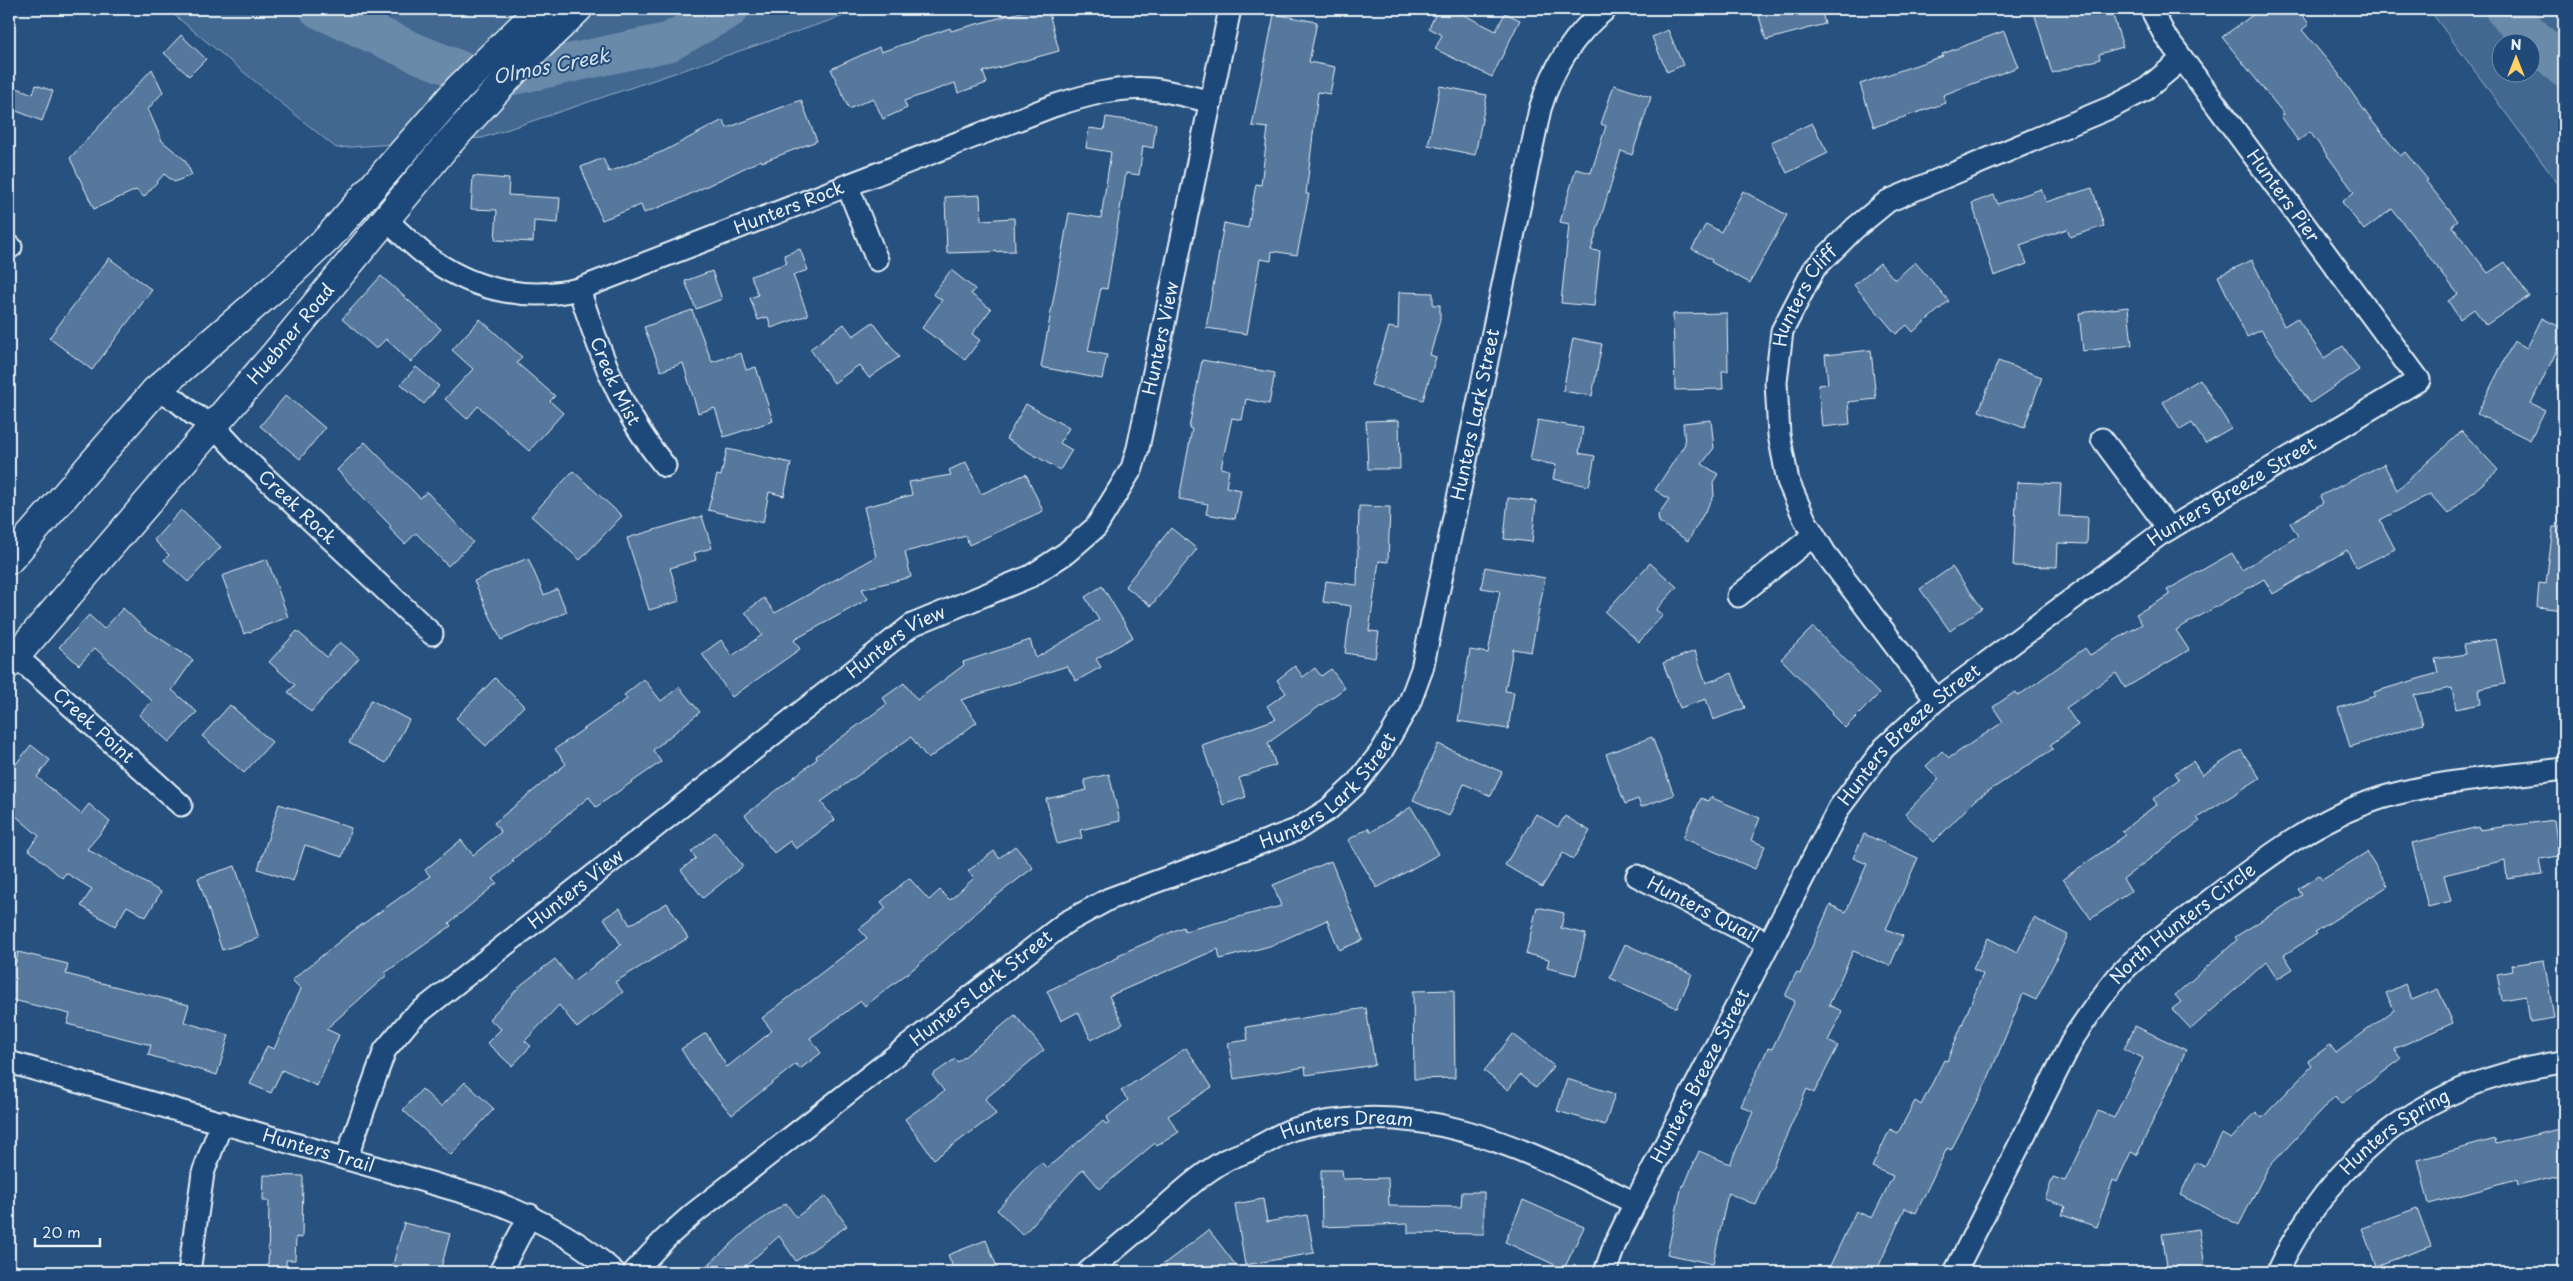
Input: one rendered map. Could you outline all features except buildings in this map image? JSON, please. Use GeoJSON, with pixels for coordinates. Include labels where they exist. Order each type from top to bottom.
{"type":"FeatureCollection","features":[{"type":"Feature","properties":{"kind":"main road"},"geometry":{"type":"LineString","coordinates":[[9,560],[156,390],[278,285],[328,238],[459,88],[540,9]]}},
{"type":"Feature","properties":{"kind":"main road","name":"Huebner Road"},"geometry":{"type":"LineString","coordinates":[[11,654],[310,312],[445,147],[520,65],[578,9]]}},
{"type":"Feature","properties":{"kind":"street","name":"Hunters View"},"geometry":{"type":"LineString","coordinates":[[346,1159],[386,1050],[412,1019],[912,625],[1031,576],[1066,553],[1096,527],[1132,468],[1138,448],[1230,9]]}},
{"type":"Feature","properties":{"kind":"street","name":"Hunters Lark Street"},"geometry":{"type":"LineString","coordinates":[[634,1272],[665,1239],[693,1214],[1065,923],[1109,899],[1296,830],[1329,809],[1354,785],[1381,752],[1409,704],[1422,669],[1542,102],[1565,53],[1591,21],[1606,9]]}},
{"type":"Feature","properties":{"kind":"street","name":"Hunters Pier"},"geometry":{"type":"LineString","coordinates":[[2151,9],[2164,34],[2182,59],[2419,380]]}},
{"type":"Feature","properties":{"kind":"street","name":"Hunters Cliff"},"geometry":{"type":"LineString","coordinates":[[1936,700],[1814,535],[1805,520],[1788,481],[1779,435],[1776,382],[1782,331],[1814,269],[1855,228],[1888,202],[2114,106],[2145,90],[2182,59]]}},
{"type":"Feature","properties":{"kind":"street","name":"Hunters Rock"},"geometry":{"type":"LineString","coordinates":[[385,219],[433,261],[467,280],[522,294],[555,295],[579,289],[848,187],[1053,106],[1082,97],[1120,91],[1150,89],[1211,102]]}},
{"type":"Feature","properties":{"kind":"street"},"geometry":{"type":"LineString","coordinates":[[848,187],[877,260]]}},
{"type":"Feature","properties":{"kind":"street","name":"Creek Mist"},"geometry":{"type":"LineString","coordinates":[[579,289],[613,384],[628,412],[665,466]]}},
{"type":"Feature","properties":{"kind":"street","name":"Hunters Breeze Street"},"geometry":{"type":"LineString","coordinates":[[1605,1272],[1615,1244],[1767,943],[1839,808],[1884,748],[1936,700],[2169,529],[2419,380]]}},
{"type":"Feature","properties":{"kind":"street","name":"Creek Rock"},"geometry":{"type":"LineString","coordinates":[[156,390],[176,400],[193,414],[213,425],[237,451],[432,634]]}},
{"type":"Feature","properties":{"kind":"street"},"geometry":{"type":"LineString","coordinates":[[2102,439],[2169,529]]}},
{"type":"Feature","properties":{"kind":"street"},"geometry":{"type":"LineString","coordinates":[[1738,596],[1814,535]]}},
{"type":"Feature","properties":{"kind":"street","name":"Creek Point"},"geometry":{"type":"LineString","coordinates":[[11,654],[181,805]]}},
{"type":"Feature","properties":{"kind":"street","name":"North Hunters Circle"},"geometry":{"type":"LineString","coordinates":[[1955,1272],[2074,1037],[2096,1004],[2121,974],[2149,946],[2275,851],[2305,832],[2337,816],[2381,798],[2430,786],[2564,769]]}},
{"type":"Feature","properties":{"kind":"street","name":"Hunters Quail"},"geometry":{"type":"LineString","coordinates":[[1637,876],[1767,943]]}},
{"type":"Feature","properties":{"kind":"street","name":"Hunters Trail"},"geometry":{"type":"LineString","coordinates":[[9,1062],[483,1198],[530,1215],[585,1247],[614,1272]]}},
{"type":"Feature","properties":{"kind":"street","name":"Hunters Spring"},"geometry":{"type":"LineString","coordinates":[[2277,1272],[2294,1238],[2320,1198],[2366,1147],[2394,1125],[2425,1105],[2475,1083],[2528,1068],[2564,1062]]}},
{"type":"Feature","properties":{"kind":"street","name":"Hunters Dream"},"geometry":{"type":"LineString","coordinates":[[1088,1272],[1186,1189],[1225,1161],[1292,1130],[1320,1124],[1363,1119],[1398,1119],[1468,1130],[1542,1157],[1636,1203]]}},
{"type":"Feature","properties":{"kind":"street"},"geometry":{"type":"LineString","coordinates":[[189,1272],[203,1173],[222,1122]]}},
{"type":"Feature","properties":{"kind":"street"},"geometry":{"type":"LineString","coordinates":[[500,1272],[530,1215]]}},
{"type":"Feature","properties":{"kind":"shaded area"},"geometry":{"type":"Polygon","coordinates":[[[167,9],[864,9],[482,138],[336,148],[167,9]]]}},
{"type":"Feature","properties":{"kind":"shaded area"},"geometry":{"type":"Polygon","coordinates":[[[2429,9],[2564,9],[2564,192],[2429,9]]]}},
{"type":"Feature","properties":{"kind":"waterway","name":"Olmos Creek"},"geometry":{"type":"LineString","coordinates":[[319,9],[414,52],[487,81],[669,42],[729,9]]}},
{"type":"Feature","properties":{"kind":"waterway","name":"Olmos Creek"},"geometry":{"type":"LineString","coordinates":[[2504,9],[2564,68]]}}]}
